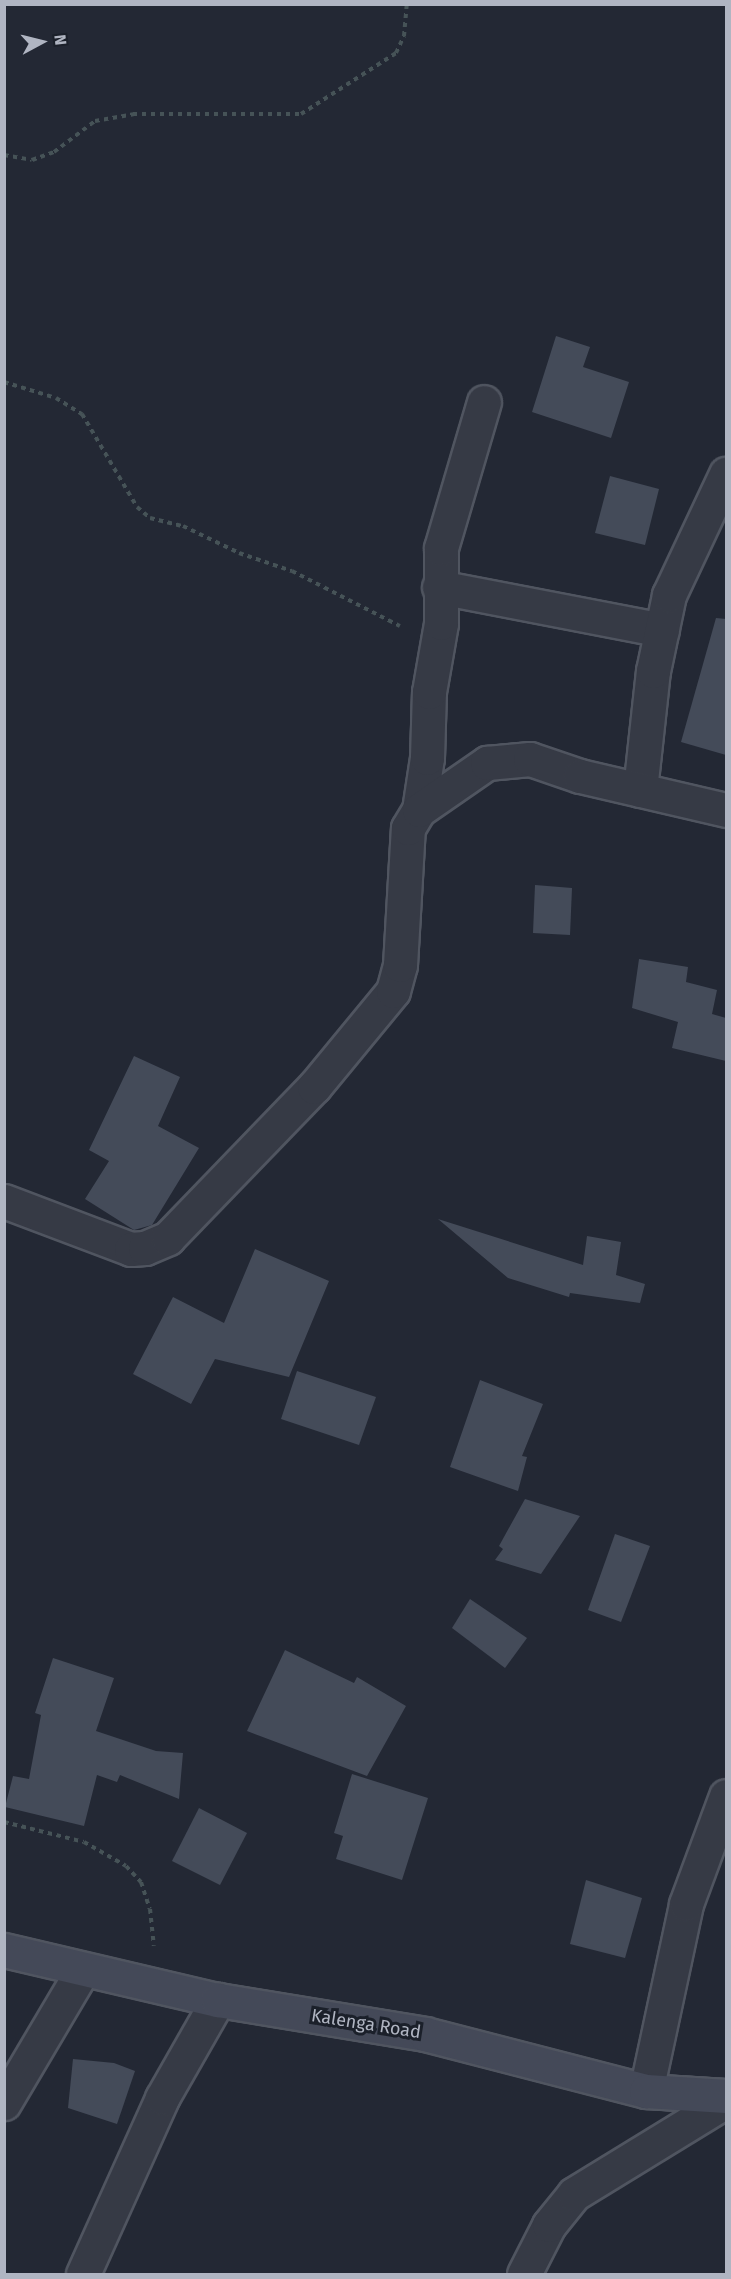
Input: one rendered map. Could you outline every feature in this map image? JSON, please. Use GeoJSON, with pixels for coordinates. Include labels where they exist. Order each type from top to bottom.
{"type":"FeatureCollection","features":[{"type":"Feature","properties":{"kind":"main road","name":"Kalenga Road"},"geometry":{"type":"LineString","coordinates":[[4,1950],[82,1971],[151,1982],[218,2000],[425,2034],[646,2091],[726,2096]]}},
{"type":"Feature","properties":{"kind":"street"},"geometry":{"type":"LineString","coordinates":[[419,810],[436,650],[441,623],[439,587],[441,548],[484,402]]}},
{"type":"Feature","properties":{"kind":"street"},"geometry":{"type":"LineString","coordinates":[[640,790],[669,595],[726,474]]}},
{"type":"Feature","properties":{"kind":"street"},"geometry":{"type":"LineString","coordinates":[[439,587],[662,630]]}},
{"type":"Feature","properties":{"kind":"street"},"geometry":{"type":"LineString","coordinates":[[4,1201],[131,1249],[145,1248],[168,1238],[314,1087],[393,991],[400,965],[408,828],[419,810],[487,763],[530,759],[640,790],[726,810]]}},
{"type":"Feature","properties":{"kind":"street"},"geometry":{"type":"LineString","coordinates":[[646,2091],[687,1904],[726,1796]]}},
{"type":"Feature","properties":{"kind":"street"},"geometry":{"type":"LineString","coordinates":[[4,2103],[82,1971]]}},
{"type":"Feature","properties":{"kind":"street"},"geometry":{"type":"LineString","coordinates":[[83,2274],[127,2169],[218,2000]]}},
{"type":"Feature","properties":{"kind":"street"},"geometry":{"type":"LineString","coordinates":[[524,2274],[555,2216],[574,2194],[726,2101]]}},
{"type":"Feature","properties":{"kind":"path"},"geometry":{"type":"LineString","coordinates":[[4,155],[32,160],[54,152],[96,121],[133,114],[301,114],[396,53],[404,36],[407,4]]}},
{"type":"Feature","properties":{"kind":"path"},"geometry":{"type":"LineString","coordinates":[[4,382],[56,398],[82,414],[136,507],[150,518],[183,526],[238,553],[292,571],[384,615],[436,650]]}},
{"type":"Feature","properties":{"kind":"path"},"geometry":{"type":"LineString","coordinates":[[4,1822],[84,1842],[126,1866],[141,1882],[150,1909],[155,1950],[151,1982]]}},
{"type":"Feature","properties":{"kind":"building"},"geometry":{"type":"Polygon","coordinates":[[[556,336],[590,347],[583,367],[629,382],[611,438],[532,412],[556,336]]]}},
{"type":"Feature","properties":{"kind":"building"},"geometry":{"type":"Polygon","coordinates":[[[610,476],[659,489],[645,545],[595,533],[610,476]]]}},
{"type":"Feature","properties":{"kind":"building"},"geometry":{"type":"Polygon","coordinates":[[[716,618],[726,619],[726,755],[681,742],[716,618]]]}},
{"type":"Feature","properties":{"kind":"building"},"geometry":{"type":"Polygon","coordinates":[[[535,885],[572,888],[570,935],[533,933],[535,885]]]}},
{"type":"Feature","properties":{"kind":"building"},"geometry":{"type":"Polygon","coordinates":[[[639,959],[688,967],[686,982],[717,990],[712,1014],[726,1018],[726,1061],[672,1048],[678,1022],[632,1008],[639,959]]]}},
{"type":"Feature","properties":{"kind":"building"},"geometry":{"type":"Polygon","coordinates":[[[134,1056],[180,1077],[158,1126],[199,1148],[152,1225],[134,1230],[85,1199],[109,1161],[89,1150],[134,1056]]]}},
{"type":"Feature","properties":{"kind":"building"},"geometry":{"type":"Polygon","coordinates":[[[438,1219],[583,1265],[587,1236],[621,1242],[616,1275],[645,1284],[640,1303],[570,1293],[569,1297],[508,1278],[438,1219]]]}},
{"type":"Feature","properties":{"kind":"building"},"geometry":{"type":"Polygon","coordinates":[[[255,1249],[329,1281],[289,1377],[215,1359],[191,1404],[133,1374],[173,1297],[224,1323],[255,1249]]]}},
{"type":"Feature","properties":{"kind":"building"},"geometry":{"type":"Polygon","coordinates":[[[297,1371],[376,1397],[359,1445],[281,1419],[297,1371]]]}},
{"type":"Feature","properties":{"kind":"building"},"geometry":{"type":"Polygon","coordinates":[[[480,1380],[543,1404],[522,1456],[527,1457],[518,1491],[450,1467],[480,1380]]]}},
{"type":"Feature","properties":{"kind":"building"},"geometry":{"type":"Polygon","coordinates":[[[525,1499],[580,1516],[541,1574],[495,1560],[503,1549],[499,1546],[525,1499]]]}},
{"type":"Feature","properties":{"kind":"building"},"geometry":{"type":"Polygon","coordinates":[[[615,1534],[650,1546],[621,1622],[588,1610],[615,1534]]]}},
{"type":"Feature","properties":{"kind":"building"},"geometry":{"type":"Polygon","coordinates":[[[470,1599],[527,1638],[505,1668],[452,1628],[470,1599]]]}},
{"type":"Feature","properties":{"kind":"building"},"geometry":{"type":"Polygon","coordinates":[[[285,1650],[354,1683],[357,1677],[406,1706],[367,1776],[247,1731],[285,1650]]]}},
{"type":"Feature","properties":{"kind":"building"},"geometry":{"type":"Polygon","coordinates":[[[53,1658],[114,1678],[96,1731],[156,1751],[183,1753],[179,1799],[120,1775],[117,1782],[97,1775],[84,1826],[5,1807],[13,1776],[29,1779],[41,1715],[35,1713],[53,1658]]]}},
{"type":"Feature","properties":{"kind":"building"},"geometry":{"type":"Polygon","coordinates":[[[352,1774],[428,1798],[402,1880],[336,1859],[343,1836],[334,1833],[352,1774]]]}},
{"type":"Feature","properties":{"kind":"building"},"geometry":{"type":"Polygon","coordinates":[[[199,1808],[247,1833],[220,1885],[172,1861],[199,1808]]]}},
{"type":"Feature","properties":{"kind":"building"},"geometry":{"type":"Polygon","coordinates":[[[586,1880],[642,1898],[625,1958],[570,1944],[586,1880]]]}},
{"type":"Feature","properties":{"kind":"building"},"geometry":{"type":"Polygon","coordinates":[[[73,2059],[114,2063],[135,2071],[117,2124],[68,2108],[73,2059]]]}}]}
